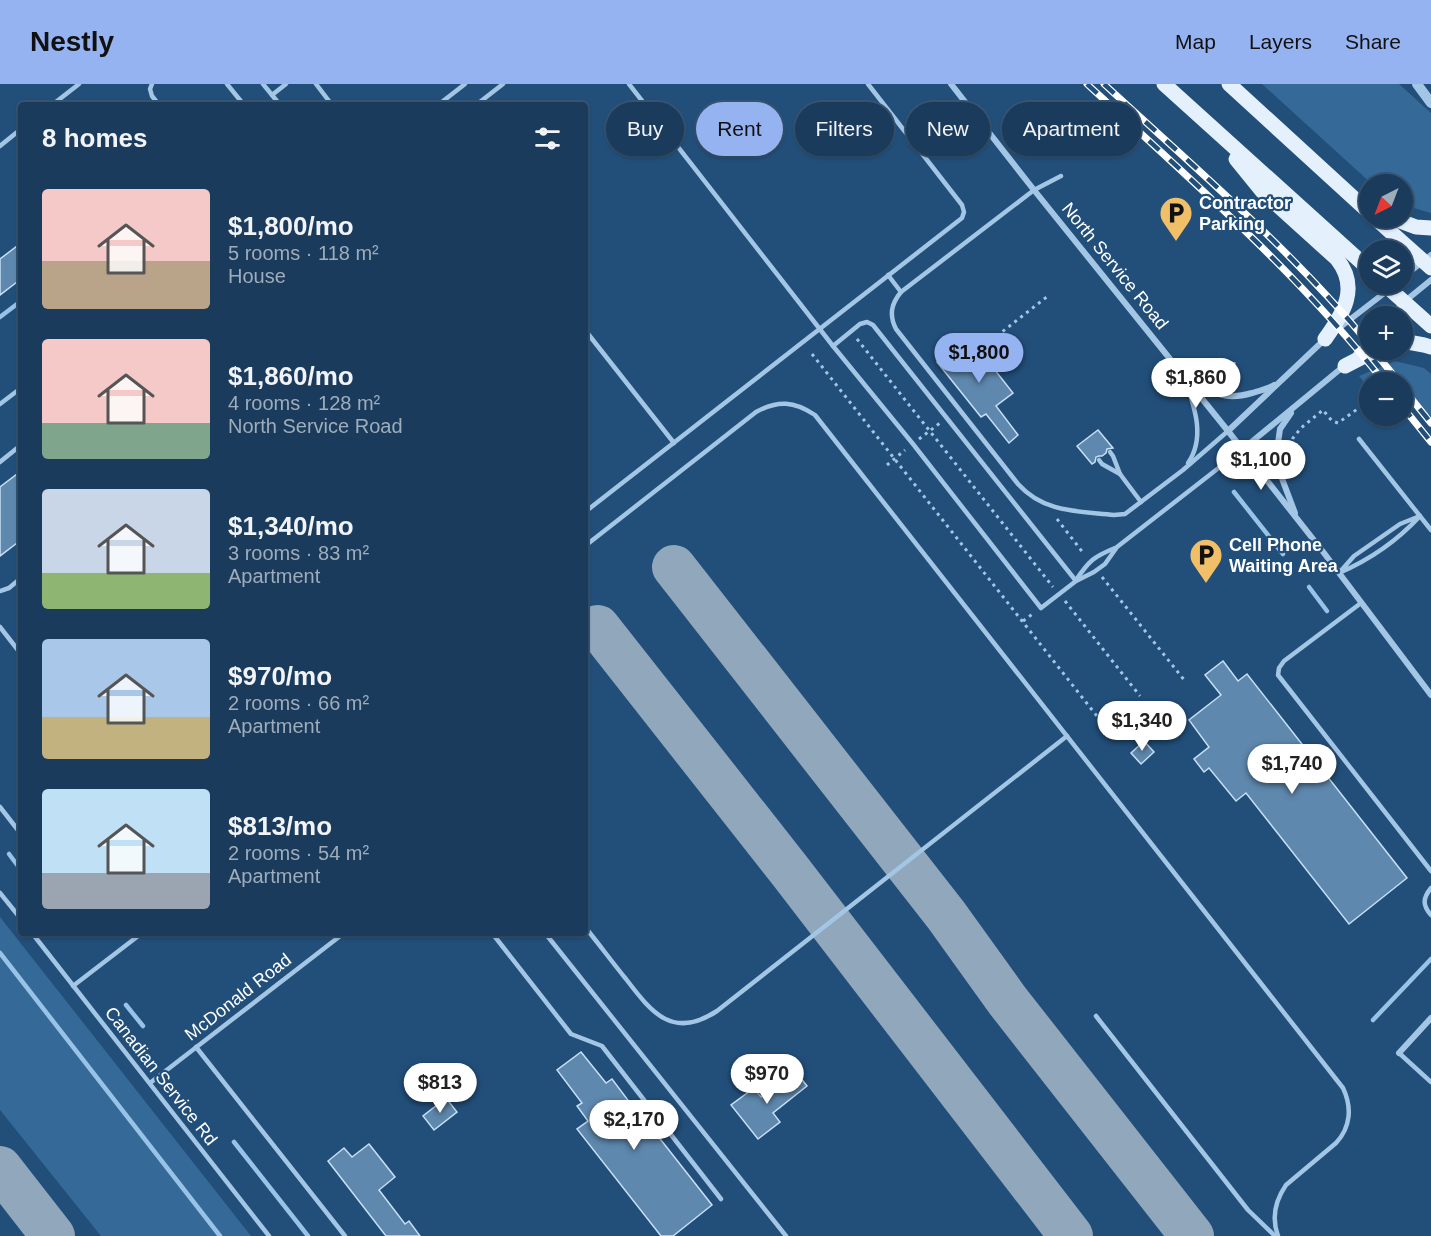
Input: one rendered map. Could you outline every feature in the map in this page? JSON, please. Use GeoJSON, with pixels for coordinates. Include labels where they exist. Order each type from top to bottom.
{"type":"FeatureCollection","features":[{"type":"Feature","properties":{"kind":"main road"},"geometry":{"type":"LineString","coordinates":[[1164,84],[1359,260]]}},
{"type":"Feature","properties":{"kind":"main road"},"geometry":{"type":"LineString","coordinates":[[1229,84],[1359,202]]}},
{"type":"Feature","properties":{"kind":"main road"},"geometry":{"type":"LineString","coordinates":[[1208,124],[1255,184],[1342,266],[1348,282],[1347,300],[1340,319],[1325,339]]}},
{"type":"Feature","properties":{"kind":"main road"},"geometry":{"type":"LineString","coordinates":[[1413,226],[1431,228]]}},
{"type":"Feature","properties":{"kind":"main road"},"geometry":{"type":"LineString","coordinates":[[1387,228],[1428,261]]}},
{"type":"Feature","properties":{"kind":"main road"},"geometry":{"type":"LineString","coordinates":[[1397,294],[1431,326]]}},
{"type":"Feature","properties":{"kind":"main road"},"geometry":{"type":"LineString","coordinates":[[1413,343],[1431,348]]}},
{"type":"Feature","properties":{"kind":"main road"},"geometry":{"type":"LineString","coordinates":[[1345,366],[1359,359]]}},
{"type":"Feature","properties":{"kind":"street","name":"North Service Road"},"geometry":{"type":"LineString","coordinates":[[951,84],[1298,519],[1431,695]]}},
{"type":"Feature","properties":{"kind":"street"},"geometry":{"type":"LineString","coordinates":[[1417,84],[1431,103]]}},
{"type":"Feature","properties":{"kind":"street"},"geometry":{"type":"LineString","coordinates":[[1413,271],[1428,261]]}},
{"type":"Feature","properties":{"kind":"street"},"geometry":{"type":"LineString","coordinates":[[1400,306],[1431,280]]}},
{"type":"Feature","properties":{"kind":"street"},"geometry":{"type":"LineString","coordinates":[[1228,431],[1325,339],[1379,294]]}},
{"type":"Feature","properties":{"kind":"street"},"geometry":{"type":"LineString","coordinates":[[1243,449],[1345,366],[1359,351]]}},
{"type":"Feature","properties":{"kind":"street"},"geometry":{"type":"LineString","coordinates":[[1182,372],[1227,397],[1262,390],[1282,380]]}},
{"type":"Feature","properties":{"kind":"street"},"geometry":{"type":"LineString","coordinates":[[1296,404],[1280,429],[1277,450],[1278,468],[1298,519]]}},
{"type":"Feature","properties":{"kind":"street"},"geometry":{"type":"LineString","coordinates":[[1400,1053],[1431,1018]]}},
{"type":"Feature","properties":{"kind":"lane"},"geometry":{"type":"LineString","coordinates":[[56,102],[79,84]]}},
{"type":"Feature","properties":{"kind":"lane"},"geometry":{"type":"LineString","coordinates":[[152,84],[150,89],[157,102]]}},
{"type":"Feature","properties":{"kind":"lane"},"geometry":{"type":"LineString","coordinates":[[227,84],[242,102]]}},
{"type":"Feature","properties":{"kind":"lane"},"geometry":{"type":"LineString","coordinates":[[263,84],[278,102]]}},
{"type":"Feature","properties":{"kind":"lane"},"geometry":{"type":"LineString","coordinates":[[272,95],[286,84]]}},
{"type":"Feature","properties":{"kind":"lane"},"geometry":{"type":"LineString","coordinates":[[316,84],[330,102]]}},
{"type":"Feature","properties":{"kind":"lane"},"geometry":{"type":"LineString","coordinates":[[442,102],[465,84]]}},
{"type":"Feature","properties":{"kind":"lane"},"geometry":{"type":"LineString","coordinates":[[480,102],[503,84]]}},
{"type":"Feature","properties":{"kind":"lane"},"geometry":{"type":"LineString","coordinates":[[629,84],[1041,609],[1076,581],[1105,564],[1117,548],[1243,449]]}},
{"type":"Feature","properties":{"kind":"lane"},"geometry":{"type":"LineString","coordinates":[[588,511],[964,215],[962,205],[868,84]]}},
{"type":"Feature","properties":{"kind":"lane"},"geometry":{"type":"LineString","coordinates":[[0,146],[18,131]]}},
{"type":"Feature","properties":{"kind":"lane"},"geometry":{"type":"LineString","coordinates":[[1061,176],[1034,190],[901,292],[891,312],[896,329],[1026,493],[1050,506],[1114,515],[1125,514],[1183,470],[1228,431]]}},
{"type":"Feature","properties":{"kind":"lane"},"geometry":{"type":"LineString","coordinates":[[888,275],[901,292]]}},
{"type":"Feature","properties":{"kind":"lane"},"geometry":{"type":"LineString","coordinates":[[833,346],[860,324],[867,322],[873,325],[1076,581]]}},
{"type":"Feature","properties":{"kind":"lane"},"geometry":{"type":"LineString","coordinates":[[588,334],[674,443]]}},
{"type":"Feature","properties":{"kind":"lane"},"geometry":{"type":"LineString","coordinates":[[1182,372],[1196,410],[1197,423],[1194,451],[1183,470]]}},
{"type":"Feature","properties":{"kind":"lane"},"geometry":{"type":"LineString","coordinates":[[0,404],[18,390]]}},
{"type":"Feature","properties":{"kind":"lane"},"geometry":{"type":"LineString","coordinates":[[588,544],[756,412],[780,403],[800,406],[815,416],[1337,1079],[1347,1097],[1349,1112],[1346,1129],[1342,1137],[1329,1150],[1286,1185],[1275,1207],[1276,1236]]}},
{"type":"Feature","properties":{"kind":"lane"},"geometry":{"type":"LineString","coordinates":[[1359,439],[1431,530]]}},
{"type":"Feature","properties":{"kind":"lane"},"geometry":{"type":"LineString","coordinates":[[0,462],[18,447]]}},
{"type":"Feature","properties":{"kind":"lane"},"geometry":{"type":"LineString","coordinates":[[1110,452],[1120,474],[1141,502]]}},
{"type":"Feature","properties":{"kind":"lane"},"geometry":{"type":"LineString","coordinates":[[1099,460],[1120,474]]}},
{"type":"Feature","properties":{"kind":"lane"},"geometry":{"type":"LineString","coordinates":[[1339,573],[1360,564],[1406,531],[1420,516]]}},
{"type":"Feature","properties":{"kind":"lane"},"geometry":{"type":"LineString","coordinates":[[1339,573],[1354,556],[1400,524],[1420,516]]}},
{"type":"Feature","properties":{"kind":"lane"},"geometry":{"type":"LineString","coordinates":[[1076,581],[1088,563],[1098,555],[1117,548]]}},
{"type":"Feature","properties":{"kind":"lane"},"geometry":{"type":"LineString","coordinates":[[0,591],[9,588],[18,580]]}},
{"type":"Feature","properties":{"kind":"lane"},"geometry":{"type":"LineString","coordinates":[[1361,603],[1284,661],[1279,668],[1278,675],[1431,871]]}},
{"type":"Feature","properties":{"kind":"lane"},"geometry":{"type":"LineString","coordinates":[[0,627],[18,650]]}},
{"type":"Feature","properties":{"kind":"lane"},"geometry":{"type":"LineString","coordinates":[[588,931],[657,1016],[682,1023],[702,1019],[717,1011],[1067,736]]}},
{"type":"Feature","properties":{"kind":"lane"},"geometry":{"type":"LineString","coordinates":[[0,807],[18,830]]}},
{"type":"Feature","properties":{"kind":"lane"},"geometry":{"type":"LineString","coordinates":[[1431,888],[1424,902],[1431,915]]}},
{"type":"Feature","properties":{"kind":"lane"},"geometry":{"type":"LineString","coordinates":[[0,892],[18,915]]}},
{"type":"Feature","properties":{"kind":"lane","name":"Canadian Service Rd"},"geometry":{"type":"LineString","coordinates":[[34,936],[269,1236]]}},
{"type":"Feature","properties":{"kind":"lane"},"geometry":{"type":"LineString","coordinates":[[74,986],[138,936]]}},
{"type":"Feature","properties":{"kind":"lane","name":"McDonald Road"},"geometry":{"type":"LineString","coordinates":[[150,1083],[340,936]]}},
{"type":"Feature","properties":{"kind":"lane"},"geometry":{"type":"LineString","coordinates":[[494,936],[571,1034],[602,1046],[721,1199]]}},
{"type":"Feature","properties":{"kind":"lane"},"geometry":{"type":"LineString","coordinates":[[547,936],[786,1236]]}},
{"type":"Feature","properties":{"kind":"lane"},"geometry":{"type":"LineString","coordinates":[[1096,1016],[1248,1210],[1276,1236]]}},
{"type":"Feature","properties":{"kind":"lane"},"geometry":{"type":"LineString","coordinates":[[196,1047],[345,1236]]}},
{"type":"Feature","properties":{"kind":"lane"},"geometry":{"type":"LineString","coordinates":[[1400,1053],[1431,1082]]}},
{"type":"Feature","properties":{"kind":"path"},"geometry":{"type":"LineString","coordinates":[[979,351],[1048,296]]}},
{"type":"Feature","properties":{"kind":"path"},"geometry":{"type":"LineString","coordinates":[[855,337],[1053,587]]}},
{"type":"Feature","properties":{"kind":"path"},"geometry":{"type":"LineString","coordinates":[[812,354],[1112,734]]}},
{"type":"Feature","properties":{"kind":"path"},"geometry":{"type":"LineString","coordinates":[[1234,362],[1235,388]]}},
{"type":"Feature","properties":{"kind":"path"},"geometry":{"type":"LineString","coordinates":[[1284,450],[1292,449],[1293,438],[1301,428],[1323,410],[1338,423],[1359,408]]}},
{"type":"Feature","properties":{"kind":"path"},"geometry":{"type":"LineString","coordinates":[[916,441],[941,422]]}},
{"type":"Feature","properties":{"kind":"path"},"geometry":{"type":"LineString","coordinates":[[1413,422],[1431,442]]}},
{"type":"Feature","properties":{"kind":"path"},"geometry":{"type":"LineString","coordinates":[[887,465],[906,449]]}},
{"type":"Feature","properties":{"kind":"path"},"geometry":{"type":"LineString","coordinates":[[1056,518],[1087,557]]}},
{"type":"Feature","properties":{"kind":"path"},"geometry":{"type":"LineString","coordinates":[[1099,573],[1185,681]]}},
{"type":"Feature","properties":{"kind":"path"},"geometry":{"type":"LineString","coordinates":[[1064,600],[1140,696]]}},
{"type":"Feature","properties":{"kind":"path"},"geometry":{"type":"LineString","coordinates":[[1022,622],[1041,609]]}},
{"type":"Feature","properties":{"kind":"shaded area"},"geometry":{"type":"Polygon","coordinates":[[[1262,84],[1399,84],[1431,113],[1431,213],[1413,208],[1413,174],[1361,174],[1262,84]]]}},
{"type":"Feature","properties":{"kind":"shaded area"},"geometry":{"type":"Polygon","coordinates":[[[1395,361],[1424,368],[1431,374],[1431,416],[1413,401],[1413,372],[1369,372],[1395,361]]]}},
{"type":"Feature","properties":{"kind":"shaded area"},"geometry":{"type":"Polygon","coordinates":[[[0,917],[251,1236],[101,1236],[0,1110],[0,917]]]}},
{"type":"Feature","properties":{"kind":"building"},"geometry":{"type":"Polygon","coordinates":[[[18,245],[18,281],[0,295],[0,259],[18,245]]]}},
{"type":"Feature","properties":{"kind":"building"},"geometry":{"type":"Polygon","coordinates":[[[969,337],[1013,393],[996,406],[1018,435],[1009,443],[986,414],[981,417],[937,362],[969,337]]]}},
{"type":"Feature","properties":{"kind":"building"},"geometry":{"type":"Polygon","coordinates":[[[1098,430],[1113,448],[1107,449],[1102,456],[1096,457],[1092,464],[1077,446],[1098,430]]]}},
{"type":"Feature","properties":{"kind":"building"},"geometry":{"type":"Polygon","coordinates":[[[18,473],[18,542],[0,556],[0,487],[18,473]]]}},
{"type":"Feature","properties":{"kind":"building"},"geometry":{"type":"Polygon","coordinates":[[[1223,661],[1238,681],[1247,674],[1407,878],[1349,924],[1246,793],[1236,801],[1209,768],[1204,772],[1194,759],[1209,747],[1189,720],[1221,695],[1205,675],[1223,661]]]}},
{"type":"Feature","properties":{"kind":"building"},"geometry":{"type":"Polygon","coordinates":[[[1144,741],[1154,752],[1141,764],[1131,753],[1144,741]]]}},
{"type":"Feature","properties":{"kind":"building"},"geometry":{"type":"Polygon","coordinates":[[[581,1052],[606,1083],[612,1079],[630,1103],[633,1101],[641,1111],[639,1112],[712,1205],[673,1236],[661,1236],[577,1129],[588,1121],[577,1106],[582,1103],[557,1070],[581,1052]]]}},
{"type":"Feature","properties":{"kind":"building"},"geometry":{"type":"Polygon","coordinates":[[[795,1071],[807,1086],[773,1113],[780,1122],[758,1139],[731,1105],[754,1088],[761,1097],[795,1071]]]}},
{"type":"Feature","properties":{"kind":"building"},"geometry":{"type":"Polygon","coordinates":[[[446,1098],[457,1112],[434,1130],[423,1116],[446,1098]]]}},
{"type":"Feature","properties":{"kind":"building"},"geometry":{"type":"Polygon","coordinates":[[[369,1144],[395,1177],[379,1190],[405,1224],[409,1221],[420,1236],[386,1236],[328,1161],[344,1148],[352,1157],[369,1144]]]}},
{"type":"Feature","properties":{"kind":"waterway"},"geometry":{"type":"LineString","coordinates":[[0,317],[18,303]]}},
{"type":"Feature","properties":{"kind":"waterway"},"geometry":{"type":"LineString","coordinates":[[1234,492],[1283,554]]}},
{"type":"Feature","properties":{"kind":"waterway"},"geometry":{"type":"LineString","coordinates":[[1309,587],[1327,611]]}},
{"type":"Feature","properties":{"kind":"waterway"},"geometry":{"type":"LineString","coordinates":[[9,854],[18,866]]}},
{"type":"Feature","properties":{"kind":"waterway"},"geometry":{"type":"LineString","coordinates":[[0,953],[220,1236]]}},
{"type":"Feature","properties":{"kind":"waterway"},"geometry":{"type":"LineString","coordinates":[[1373,1020],[1431,959]]}},
{"type":"Feature","properties":{"kind":"waterway"},"geometry":{"type":"LineString","coordinates":[[126,1005],[143,1026]]}},
{"type":"Feature","properties":{"kind":"waterway"},"geometry":{"type":"LineString","coordinates":[[234,1142],[308,1236]]}},
{"type":"Feature","properties":{"kind":"taxiway"},"geometry":{"type":"LineString","coordinates":[[674,567],[946,915],[1007,1000],[1192,1236]]}},
{"type":"Feature","properties":{"kind":"taxiway"},"geometry":{"type":"LineString","coordinates":[[598,627],[790,871],[1071,1236]]}},
{"type":"Feature","properties":{"kind":"taxiway"},"geometry":{"type":"LineString","coordinates":[[0,1168],[53,1236]]}},
{"type":"Feature","properties":{"kind":"railway"},"geometry":{"type":"LineString","coordinates":[[1087,84],[1242,227],[1315,302],[1376,372]]}},
{"type":"Feature","properties":{"kind":"railway"},"geometry":{"type":"LineString","coordinates":[[1104,84],[1275,242],[1359,332]]}},
{"type":"Feature","properties":{"kind":"railway"},"geometry":{"type":"LineString","coordinates":[[1381,360],[1391,372]]}},
{"type":"Feature","properties":{"kind":"railway"},"geometry":{"type":"LineString","coordinates":[[1413,401],[1431,423]]}},
{"type":"Feature","properties":{"kind":"railway"},"geometry":{"type":"LineString","coordinates":[[1413,420],[1431,442]]}},
{"type":"Feature","properties":{"kind":"place","name":"Contractor Parking"},"geometry":{"type":"Point","coordinates":[1176,242]}},
{"type":"Feature","properties":{"kind":"place","name":"Cell Phone Waiting Area"},"geometry":{"type":"Point","coordinates":[1206,584]}}]}
